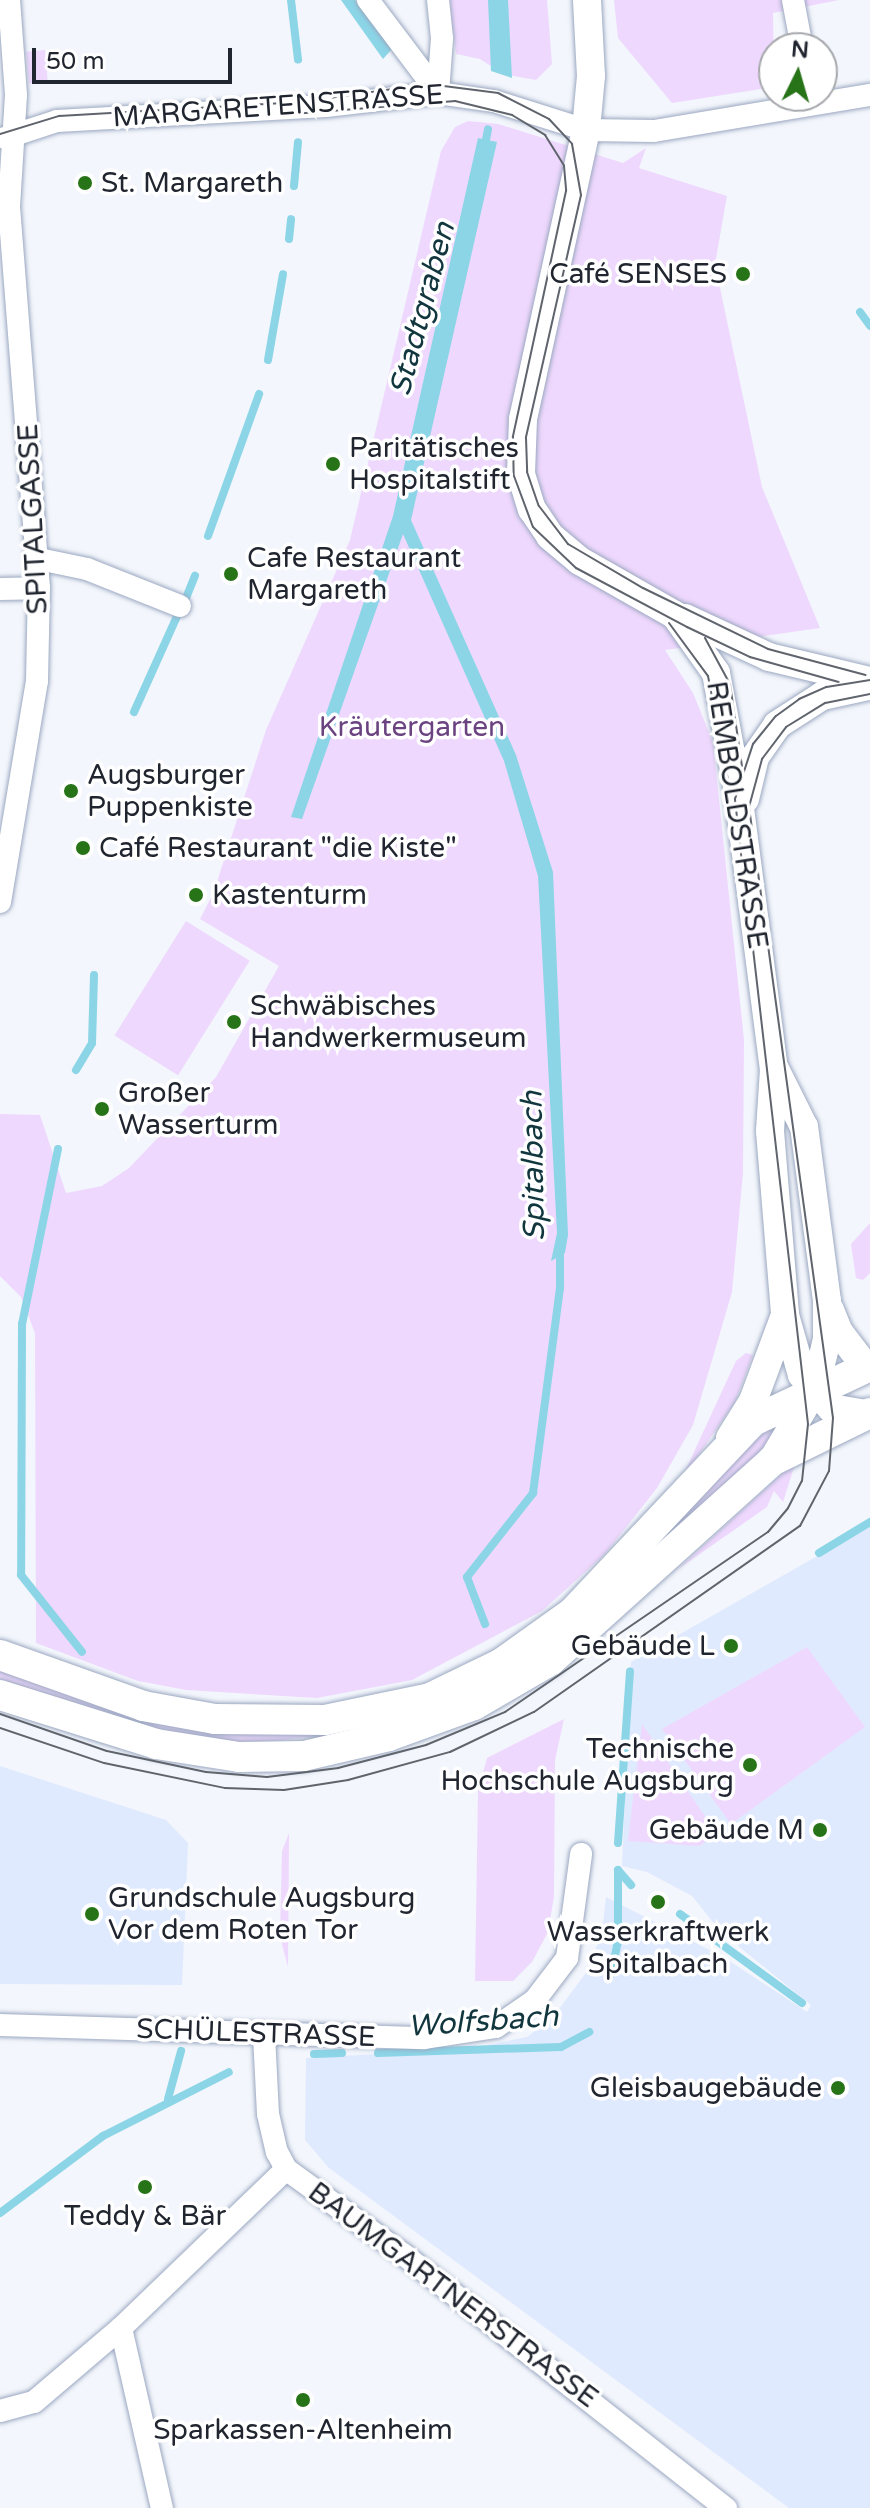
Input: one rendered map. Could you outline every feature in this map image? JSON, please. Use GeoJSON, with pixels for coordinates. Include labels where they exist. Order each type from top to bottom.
{"type":"FeatureCollection","features":[{"type":"Feature","properties":{"kind":"main road"},"geometry":{"type":"LineString","coordinates":[[0,1655],[143,1706],[215,1719],[325,1720],[430,1698],[502,1663],[572,1613],[652,1534],[725,1447],[765,1413],[868,1366]]}},
{"type":"Feature","properties":{"kind":"main road"},"geometry":{"type":"LineString","coordinates":[[0,1695],[156,1744],[239,1757],[304,1756],[389,1736],[474,1705],[550,1661],[772,1461],[867,1414]]}},
{"type":"Feature","properties":{"kind":"street","name":"SPITALGASSE"},"geometry":{"type":"LineString","coordinates":[[0,902],[37,681],[39,588],[9,206],[7,137],[16,95],[9,0]]}},
{"type":"Feature","properties":{"kind":"street"},"geometry":{"type":"LineString","coordinates":[[368,0],[438,93]]}},
{"type":"Feature","properties":{"kind":"street"},"geometry":{"type":"LineString","coordinates":[[438,0],[442,38],[438,93]]}},
{"type":"Feature","properties":{"kind":"street","name":"REMBOLDSTRASSE"},"geometry":{"type":"LineString","coordinates":[[587,0],[591,76],[586,130],[523,419],[521,474],[532,509],[550,536],[580,561],[659,604],[687,627],[716,673],[742,827],[774,1069],[770,1131],[785,1315],[802,1375],[839,1412],[867,1414]]}},
{"type":"Feature","properties":{"kind":"street"},"geometry":{"type":"LineString","coordinates":[[793,0],[799,32]]}},
{"type":"Feature","properties":{"kind":"street","name":"MARGARETENSTRASSE"},"geometry":{"type":"LineString","coordinates":[[7,137],[57,121],[314,107],[438,93],[485,98],[586,130],[664,130],[758,112]]}},
{"type":"Feature","properties":{"kind":"street","name":"MARGARETENSTRASSE"},"geometry":{"type":"LineString","coordinates":[[838,98],[870,95]]}},
{"type":"Feature","properties":{"kind":"street"},"geometry":{"type":"LineString","coordinates":[[39,559],[87,569],[180,606]]}},
{"type":"Feature","properties":{"kind":"street"},"geometry":{"type":"LineString","coordinates":[[0,589],[39,588]]}},
{"type":"Feature","properties":{"kind":"street"},"geometry":{"type":"LineString","coordinates":[[659,604],[769,657],[870,683]]}},
{"type":"Feature","properties":{"kind":"street"},"geometry":{"type":"LineString","coordinates":[[742,827],[755,757],[777,725],[822,696],[870,683]]}},
{"type":"Feature","properties":{"kind":"street","name":"REMBOLDSTRASSE"},"geometry":{"type":"LineString","coordinates":[[772,1461],[815,1389],[827,1339],[827,1301],[804,1127],[774,1069]]}},
{"type":"Feature","properties":{"kind":"street","name":"REMBOLDSTRASSE"},"geometry":{"type":"LineString","coordinates":[[827,1301],[839,1332],[868,1366]]}},
{"type":"Feature","properties":{"kind":"street","name":"REMBOLDSTRASSE"},"geometry":{"type":"LineString","coordinates":[[725,1447],[753,1401],[785,1315]]}},
{"type":"Feature","properties":{"kind":"street","name":"SCHÜLESTRASSE"},"geometry":{"type":"LineString","coordinates":[[0,2025],[425,2038],[467,2033],[512,2019],[540,1994],[567,1958],[581,1854]]}},
{"type":"Feature","properties":{"kind":"street","name":"BAUMGARTNERSTRASSE"},"geometry":{"type":"LineString","coordinates":[[264,2035],[268,2114],[286,2169],[404,2255],[726,2508]]}},
{"type":"Feature","properties":{"kind":"street"},"geometry":{"type":"LineString","coordinates":[[0,2411],[34,2402],[121,2328],[286,2169]]}},
{"type":"Feature","properties":{"kind":"street"},"geometry":{"type":"LineString","coordinates":[[121,2328],[162,2508]]}},
{"type":"Feature","properties":{"kind":"shaded area"},"geometry":{"type":"Polygon","coordinates":[[[870,1526],[870,2508],[789,2508],[329,2168],[305,2140],[306,2058],[467,2049],[527,2037],[552,2018],[586,1973],[602,1932],[606,1897],[725,1958],[807,2012],[811,2005],[721,1932],[692,1896],[647,1872],[622,1866],[631,1662],[870,1526]]]}},
{"type":"Feature","properties":{"kind":"shaded area","name":"Grundschule Augsburg Vor dem Roten Tor"},"geometry":{"type":"Polygon","coordinates":[[[0,1766],[166,1820],[188,1843],[182,1985],[0,1984],[0,1766]]]}},
{"type":"Feature","properties":{"kind":"green space"},"geometry":{"type":"Polygon","coordinates":[[[449,0],[547,0],[552,64],[536,80],[503,74],[480,59],[456,54],[449,0]]]}},
{"type":"Feature","properties":{"kind":"green space"},"geometry":{"type":"Polygon","coordinates":[[[614,0],[839,0],[773,13],[773,32],[758,32],[758,90],[672,103],[618,38],[614,0]]]}},
{"type":"Feature","properties":{"kind":"green space"},"geometry":{"type":"Polygon","coordinates":[[[45,50],[48,82],[29,84],[26,52],[45,50]]]}},
{"type":"Feature","properties":{"kind":"green space","name":"Kräutergarten"},"geometry":{"type":"Polygon","coordinates":[[[468,121],[498,124],[623,163],[646,148],[639,168],[727,196],[715,264],[762,487],[820,628],[665,650],[693,693],[713,742],[744,1040],[743,1173],[732,1292],[693,1425],[657,1488],[605,1554],[542,1611],[412,1680],[317,1698],[186,1690],[138,1681],[36,1643],[35,1333],[21,1297],[0,1276],[0,1114],[40,1115],[66,1193],[102,1186],[129,1168],[216,1077],[279,966],[200,919],[213,894],[266,730],[350,540],[441,151],[455,127],[468,121]]]}},
{"type":"Feature","properties":{"kind":"green space"},"geometry":{"type":"Polygon","coordinates":[[[186,921],[250,961],[178,1075],[114,1035],[186,921]]]}},
{"type":"Feature","properties":{"kind":"green space"},"geometry":{"type":"Polygon","coordinates":[[[870,1223],[870,1273],[863,1280],[856,1278],[851,1244],[870,1223]]]}},
{"type":"Feature","properties":{"kind":"green space"},"geometry":{"type":"Polygon","coordinates":[[[746,1353],[753,1355],[735,1402],[680,1482],[736,1361],[746,1353]]]}},
{"type":"Feature","properties":{"kind":"green space"},"geometry":{"type":"Polygon","coordinates":[[[779,1423],[772,1439],[743,1471],[655,1549],[747,1445],[779,1423]]]}},
{"type":"Feature","properties":{"kind":"green space"},"geometry":{"type":"Polygon","coordinates":[[[796,1461],[783,1502],[774,1491],[767,1507],[677,1570],[796,1461]]]}},
{"type":"Feature","properties":{"kind":"green space"},"geometry":{"type":"Polygon","coordinates":[[[807,1647],[865,1727],[731,1824],[662,1729],[807,1647]]]}},
{"type":"Feature","properties":{"kind":"green space"},"geometry":{"type":"Polygon","coordinates":[[[0,1669],[317,1736],[247,1744],[152,1728],[0,1679],[0,1669]]]}},
{"type":"Feature","properties":{"kind":"green space"},"geometry":{"type":"Polygon","coordinates":[[[564,1719],[555,1760],[554,1897],[548,1932],[532,1962],[513,1981],[475,1981],[478,1790],[487,1758],[564,1719]]]}},
{"type":"Feature","properties":{"kind":"green space"},"geometry":{"type":"Polygon","coordinates":[[[642,1724],[717,1834],[699,1846],[628,1841],[642,1724]]]}},
{"type":"Feature","properties":{"kind":"green space"},"geometry":{"type":"Polygon","coordinates":[[[289,1833],[288,1967],[280,1937],[282,1851],[289,1833]]]}},
{"type":"Feature","properties":{"kind":"water"},"geometry":{"type":"Polygon","coordinates":[[[341,0],[355,0],[393,48],[383,59],[341,0]]]}},
{"type":"Feature","properties":{"kind":"water"},"geometry":{"type":"Polygon","coordinates":[[[488,0],[508,0],[512,78],[491,71],[488,0]]]}},
{"type":"Feature","properties":{"kind":"water"},"geometry":{"type":"Polygon","coordinates":[[[478,138],[497,142],[411,520],[516,755],[553,872],[568,1235],[565,1253],[551,1261],[557,1233],[538,876],[504,761],[403,534],[302,819],[291,817],[393,516],[478,138]]]}},
{"type":"Feature","properties":{"kind":"waterway"},"geometry":{"type":"LineString","coordinates":[[291,0],[298,60]]}},
{"type":"Feature","properties":{"kind":"waterway","name":"Stadtgraben"},"geometry":{"type":"LineString","coordinates":[[484,150],[488,129]]}},
{"type":"Feature","properties":{"kind":"waterway"},"geometry":{"type":"LineString","coordinates":[[294,186],[298,142]]}},
{"type":"Feature","properties":{"kind":"waterway"},"geometry":{"type":"LineString","coordinates":[[289,239],[291,219]]}},
{"type":"Feature","properties":{"kind":"waterway"},"geometry":{"type":"LineString","coordinates":[[268,360],[283,274]]}},
{"type":"Feature","properties":{"kind":"waterway"},"geometry":{"type":"LineString","coordinates":[[860,312],[870,326]]}},
{"type":"Feature","properties":{"kind":"waterway"},"geometry":{"type":"LineString","coordinates":[[208,536],[259,394]]}},
{"type":"Feature","properties":{"kind":"waterway"},"geometry":{"type":"LineString","coordinates":[[186,598],[195,576]]}},
{"type":"Feature","properties":{"kind":"waterway"},"geometry":{"type":"LineString","coordinates":[[134,712],[178,614]]}},
{"type":"Feature","properties":{"kind":"waterway"},"geometry":{"type":"LineString","coordinates":[[76,1070],[92,1043],[94,975]]}},
{"type":"Feature","properties":{"kind":"waterway"},"geometry":{"type":"LineString","coordinates":[[58,1149],[22,1324],[21,1575],[82,1652]]}},
{"type":"Feature","properties":{"kind":"waterway","name":"Spitalbach"},"geometry":{"type":"LineString","coordinates":[[485,1624],[467,1577],[533,1493],[560,1287],[560,1248]]}},
{"type":"Feature","properties":{"kind":"waterway","name":"Wolfsbach"},"geometry":{"type":"LineString","coordinates":[[819,1553],[870,1522]]}},
{"type":"Feature","properties":{"kind":"waterway","name":"Wolfsbach"},"geometry":{"type":"LineString","coordinates":[[618,1843],[630,1671]]}},
{"type":"Feature","properties":{"kind":"waterway","name":"Spitalbach"},"geometry":{"type":"LineString","coordinates":[[618,1870],[631,1885]]}},
{"type":"Feature","properties":{"kind":"waterway","name":"Wolfsbach"},"geometry":{"type":"LineString","coordinates":[[611,1974],[618,1942],[618,1870]]}},
{"type":"Feature","properties":{"kind":"waterway","name":"Spitalbach"},"geometry":{"type":"LineString","coordinates":[[680,1914],[802,2003]]}},
{"type":"Feature","properties":{"kind":"waterway","name":"Wolfsbach"},"geometry":{"type":"LineString","coordinates":[[378,2053],[561,2047],[589,2032]]}},
{"type":"Feature","properties":{"kind":"waterway"},"geometry":{"type":"LineString","coordinates":[[168,2099],[181,2051]]}},
{"type":"Feature","properties":{"kind":"waterway","name":"Wolfsbach"},"geometry":{"type":"LineString","coordinates":[[314,2054],[342,2053]]}},
{"type":"Feature","properties":{"kind":"waterway"},"geometry":{"type":"LineString","coordinates":[[0,2213],[103,2136],[229,2072]]}},
{"type":"Feature","properties":{"kind":"tram line"},"geometry":{"type":"LineString","coordinates":[[0,134],[59,116],[301,102],[428,84],[498,93],[549,119],[572,144],[581,195],[526,438],[527,472],[539,506],[568,544],[643,588],[768,649],[866,675]]}},
{"type":"Feature","properties":{"kind":"tram line"},"geometry":{"type":"LineString","coordinates":[[293,114],[455,101],[512,115],[545,135],[564,166],[566,191],[513,437],[514,476],[533,527],[576,568],[687,627],[750,657],[839,682]]}},
{"type":"Feature","properties":{"kind":"tram line"},"geometry":{"type":"LineString","coordinates":[[669,623],[708,676],[731,795]]}},
{"type":"Feature","properties":{"kind":"tram line"},"geometry":{"type":"LineString","coordinates":[[705,638],[730,684],[742,766]]}},
{"type":"Feature","properties":{"kind":"tram line"},"geometry":{"type":"LineString","coordinates":[[745,890],[735,799],[753,744],[776,716],[799,699],[826,687],[870,680]]}},
{"type":"Feature","properties":{"kind":"tram line"},"geometry":{"type":"LineString","coordinates":[[0,1728],[104,1763],[225,1788],[284,1790],[348,1780],[450,1752],[534,1712],[800,1526],[829,1471],[833,1418],[749,807],[762,759],[786,727],[825,703],[870,694]]}},
{"type":"Feature","properties":{"kind":"tram line"},"geometry":{"type":"LineString","coordinates":[[0,1714],[107,1751],[206,1772],[267,1777],[338,1768],[426,1745],[505,1712],[768,1532],[788,1508],[802,1481],[808,1424],[753,949]]}},
{"type":"Feature","properties":{"kind":"place","name":"St. Margareth"},"geometry":{"type":"Point","coordinates":[85,183]}},
{"type":"Feature","properties":{"kind":"place","name":"Café SENSES"},"geometry":{"type":"Point","coordinates":[743,274]}},
{"type":"Feature","properties":{"kind":"place","name":"Paritätisches Hospitalstift"},"geometry":{"type":"Point","coordinates":[333,464]}},
{"type":"Feature","properties":{"kind":"place","name":"Cafe Restaurant Margareth"},"geometry":{"type":"Point","coordinates":[231,574]}},
{"type":"Feature","properties":{"kind":"place","name":"Augsburger Puppenkiste"},"geometry":{"type":"Point","coordinates":[71,791]}},
{"type":"Feature","properties":{"kind":"place","name":"Café Restaurant \"die Kiste\""},"geometry":{"type":"Point","coordinates":[83,848]}},
{"type":"Feature","properties":{"kind":"place","name":"Kastenturm"},"geometry":{"type":"Point","coordinates":[196,895]}},
{"type":"Feature","properties":{"kind":"place","name":"Schwäbisches Handwerkermuseum"},"geometry":{"type":"Point","coordinates":[234,1022]}},
{"type":"Feature","properties":{"kind":"place","name":"Großer Wasserturm"},"geometry":{"type":"Point","coordinates":[102,1109]}},
{"type":"Feature","properties":{"kind":"place","name":"Gebäude L"},"geometry":{"type":"Point","coordinates":[731,1646]}},
{"type":"Feature","properties":{"kind":"place","name":"Technische Hochschule Augsburg"},"geometry":{"type":"Point","coordinates":[750,1765]}},
{"type":"Feature","properties":{"kind":"place","name":"Gebäude M"},"geometry":{"type":"Point","coordinates":[820,1830]}},
{"type":"Feature","properties":{"kind":"place","name":"Wasserkraftwerk Spitalbach"},"geometry":{"type":"Point","coordinates":[658,1902]}},
{"type":"Feature","properties":{"kind":"place","name":"Grundschule Augsburg Vor dem Roten Tor"},"geometry":{"type":"Point","coordinates":[92,1914]}},
{"type":"Feature","properties":{"kind":"place","name":"Gleisbaugebäude"},"geometry":{"type":"Point","coordinates":[838,2088]}},
{"type":"Feature","properties":{"kind":"place","name":"Teddy & Bär"},"geometry":{"type":"Point","coordinates":[145,2187]}},
{"type":"Feature","properties":{"kind":"place","name":"Sparkassen-Altenheim"},"geometry":{"type":"Point","coordinates":[303,2400]}}]}
